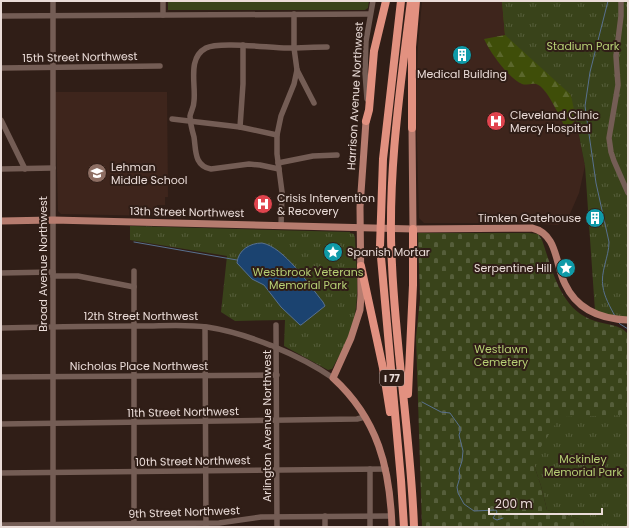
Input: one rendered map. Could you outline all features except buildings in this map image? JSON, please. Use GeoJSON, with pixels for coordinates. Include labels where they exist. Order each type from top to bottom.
{"type":"FeatureCollection","features":[{"type":"Feature","properties":{"kind":"highway"},"geometry":{"type":"LineString","coordinates":[[366,121],[369,110],[374,51],[386,1]]}},
{"type":"Feature","properties":{"kind":"highway","name":"I 77"},"geometry":{"type":"LineString","coordinates":[[401,1],[385,137],[380,210],[380,246],[404,527]]}},
{"type":"Feature","properties":{"kind":"highway","name":"I 77"},"geometry":{"type":"LineString","coordinates":[[411,1],[394,140],[390,210],[393,286],[411,477],[414,527]]}},
{"type":"Feature","properties":{"kind":"highway"},"geometry":{"type":"LineString","coordinates":[[412,128],[412,47],[416,1]]}},
{"type":"Feature","properties":{"kind":"highway"},"geometry":{"type":"LineString","coordinates":[[411,477],[413,457],[408,386],[413,285],[412,229]]}},
{"type":"Feature","properties":{"kind":"highway"},"geometry":{"type":"LineString","coordinates":[[361,266],[383,368],[397,476],[403,509]]}},
{"type":"Feature","properties":{"kind":"main road","name":"Harrison Avenue Northwest"},"geometry":{"type":"LineString","coordinates":[[332,378],[351,338],[358,319],[361,295],[360,195],[366,121]]}},
{"type":"Feature","properties":{"kind":"main road"},"geometry":{"type":"LineString","coordinates":[[412,128],[412,229]]}},
{"type":"Feature","properties":{"kind":"main road","name":"13th Street Northwest"},"geometry":{"type":"LineString","coordinates":[[1,221],[53,220],[412,229],[530,228],[540,231],[548,237],[552,243],[564,282],[574,298],[592,312],[610,319],[627,320]]}},
{"type":"Feature","properties":{"kind":"main road"},"geometry":{"type":"LineString","coordinates":[[332,378],[350,396],[366,417],[379,445],[386,469],[392,527]]}},
{"type":"Feature","properties":{"kind":"street","name":"Broad Avenue Northwest"},"geometry":{"type":"LineString","coordinates":[[53,1],[53,526]]}},
{"type":"Feature","properties":{"kind":"street"},"geometry":{"type":"LineString","coordinates":[[163,1],[163,15]]}},
{"type":"Feature","properties":{"kind":"street","name":"Harrison Avenue Northwest"},"geometry":{"type":"LineString","coordinates":[[366,121],[365,58],[373,1]]}},
{"type":"Feature","properties":{"kind":"street"},"geometry":{"type":"LineString","coordinates":[[621,1],[621,16],[616,56],[618,85],[609,144],[614,161],[628,193]]}},
{"type":"Feature","properties":{"kind":"street"},"geometry":{"type":"LineString","coordinates":[[281,226],[282,192],[278,166],[277,135],[281,116],[294,84],[297,70],[294,48],[294,14]]}},
{"type":"Feature","properties":{"kind":"street"},"geometry":{"type":"LineString","coordinates":[[1,16],[370,14]]}},
{"type":"Feature","properties":{"kind":"street"},"geometry":{"type":"LineString","coordinates":[[240,127],[243,84],[243,45]]}},
{"type":"Feature","properties":{"kind":"street"},"geometry":{"type":"LineString","coordinates":[[327,47],[294,48],[243,45],[210,46],[201,51],[197,56],[194,66],[194,102],[190,122],[197,158],[200,164],[205,167],[214,169],[249,164],[278,166],[313,156],[337,155]]}},
{"type":"Feature","properties":{"kind":"street","name":"15th Street Northwest"},"geometry":{"type":"LineString","coordinates":[[1,68],[160,66]]}},
{"type":"Feature","properties":{"kind":"street"},"geometry":{"type":"LineString","coordinates":[[297,70],[314,102]]}},
{"type":"Feature","properties":{"kind":"street"},"geometry":{"type":"LineString","coordinates":[[172,119],[240,127],[277,135]]}},
{"type":"Feature","properties":{"kind":"street"},"geometry":{"type":"LineString","coordinates":[[1,120],[25,169]]}},
{"type":"Feature","properties":{"kind":"street"},"geometry":{"type":"LineString","coordinates":[[1,169],[53,168]]}},
{"type":"Feature","properties":{"kind":"street"},"geometry":{"type":"LineString","coordinates":[[134,271],[134,525]]}},
{"type":"Feature","properties":{"kind":"street"},"geometry":{"type":"LineString","coordinates":[[1,273],[78,276],[134,287]]}},
{"type":"Feature","properties":{"kind":"street","name":"Arlington Avenue Northwest"},"geometry":{"type":"LineString","coordinates":[[276,325],[277,527]]}},
{"type":"Feature","properties":{"kind":"street","name":"12th Street Northwest"},"geometry":{"type":"LineString","coordinates":[[1,328],[134,326],[205,327],[239,334],[277,349],[301,359],[332,378]]}},
{"type":"Feature","properties":{"kind":"street"},"geometry":{"type":"LineString","coordinates":[[205,327],[206,525]]}},
{"type":"Feature","properties":{"kind":"street","name":"Nicholas Place Northwest"},"geometry":{"type":"LineString","coordinates":[[1,377],[277,375]]}},
{"type":"Feature","properties":{"kind":"street","name":"11th Street Northwest"},"geometry":{"type":"LineString","coordinates":[[1,424],[276,421],[357,419],[366,417]]}},
{"type":"Feature","properties":{"kind":"street"},"geometry":{"type":"LineString","coordinates":[[370,469],[370,527]]}},
{"type":"Feature","properties":{"kind":"street","name":"10th Street Northwest"},"geometry":{"type":"LineString","coordinates":[[1,473],[386,469]]}},
{"type":"Feature","properties":{"kind":"street"},"geometry":{"type":"LineString","coordinates":[[325,516],[325,527]]}},
{"type":"Feature","properties":{"kind":"street","name":"9th Street Northwest"},"geometry":{"type":"LineString","coordinates":[[1,526],[206,525],[277,517],[391,516]]}},
{"type":"Feature","properties":{"kind":"shaded area","name":"Cleveland Clinic Mercy Hospital"},"geometry":{"type":"Polygon","coordinates":[[[422,1],[502,1],[506,35],[571,95],[585,166],[579,193],[569,216],[558,225],[524,223],[424,223],[419,218],[416,103],[418,46],[422,1]]]}},
{"type":"Feature","properties":{"kind":"shaded area"},"geometry":{"type":"Polygon","coordinates":[[[55,92],[167,92],[168,197],[165,197],[165,205],[157,205],[157,216],[61,214],[58,211],[55,92]]]}},
{"type":"Feature","properties":{"kind":"green space"},"geometry":{"type":"Polygon","coordinates":[[[168,1],[369,1],[368,8],[365,10],[168,10],[168,1]]]}},
{"type":"Feature","properties":{"kind":"green space"},"geometry":{"type":"Polygon","coordinates":[[[502,1],[559,64],[578,114],[574,122],[566,129],[544,90],[536,84],[522,84],[505,71],[490,51],[484,39],[505,35],[502,1]]]}},
{"type":"Feature","properties":{"kind":"green space","name":"Stadium Park"},"geometry":{"type":"Polygon","coordinates":[[[502,1],[628,1],[628,317],[609,317],[595,311],[585,166],[571,95],[505,35],[502,1]]]}},
{"type":"Feature","properties":{"kind":"green space","name":"Westbrook Veterans Memorial Park"},"geometry":{"type":"Polygon","coordinates":[[[130,226],[350,232],[354,234],[357,273],[356,308],[351,330],[332,369],[328,370],[284,346],[285,320],[235,321],[221,312],[227,256],[130,240],[130,226]]]}},
{"type":"Feature","properties":{"kind":"green space","name":"Westlawn Cemetery"},"geometry":{"type":"Polygon","coordinates":[[[418,233],[538,234],[542,240],[554,276],[566,299],[574,308],[583,316],[621,328],[628,334],[628,415],[534,465],[547,510],[583,520],[585,527],[422,527],[416,337],[420,299],[418,233]]]}},
{"type":"Feature","properties":{"kind":"green space","name":"Mckinley Memorial Park"},"geometry":{"type":"Polygon","coordinates":[[[628,415],[628,527],[585,527],[583,520],[547,510],[534,465],[535,456],[560,417],[628,415]]]}},
{"type":"Feature","properties":{"kind":"water"},"geometry":{"type":"Polygon","coordinates":[[[262,243],[279,252],[296,268],[325,306],[301,325],[281,307],[264,285],[252,279],[237,263],[240,254],[245,248],[253,244],[262,243]]]}},
{"type":"Feature","properties":{"kind":"waterway"},"geometry":{"type":"LineString","coordinates":[[608,1],[590,72],[585,106],[596,183],[609,242],[602,281],[606,298],[615,316]]}},
{"type":"Feature","properties":{"kind":"waterway"},"geometry":{"type":"LineString","coordinates":[[134,242],[237,260]]}},
{"type":"Feature","properties":{"kind":"waterway"},"geometry":{"type":"LineString","coordinates":[[618,322],[628,329]]}},
{"type":"Feature","properties":{"kind":"waterway"},"geometry":{"type":"LineString","coordinates":[[422,402],[441,412],[450,413],[460,427],[459,435],[463,451],[459,470],[460,477],[457,487],[458,493],[464,504],[474,511],[496,510],[497,512],[493,518],[497,520],[503,518]]}},
{"type":"Feature","properties":{"kind":"place","name":"Medical Building"},"geometry":{"type":"Point","coordinates":[462,55]}},
{"type":"Feature","properties":{"kind":"place","name":"Cleveland Clinic Mercy Hospital"},"geometry":{"type":"Point","coordinates":[496,121]}},
{"type":"Feature","properties":{"kind":"place","name":"Lehman Middle School"},"geometry":{"type":"Point","coordinates":[97,173]}},
{"type":"Feature","properties":{"kind":"place","name":"Crisis Intervention & Recovery"},"geometry":{"type":"Point","coordinates":[263,204]}},
{"type":"Feature","properties":{"kind":"place","name":"Timken Gatehouse"},"geometry":{"type":"Point","coordinates":[595,218]}},
{"type":"Feature","properties":{"kind":"place","name":"Spanish Mortar"},"geometry":{"type":"Point","coordinates":[333,252]}},
{"type":"Feature","properties":{"kind":"place","name":"Serpentine Hill"},"geometry":{"type":"Point","coordinates":[566,268]}}]}
